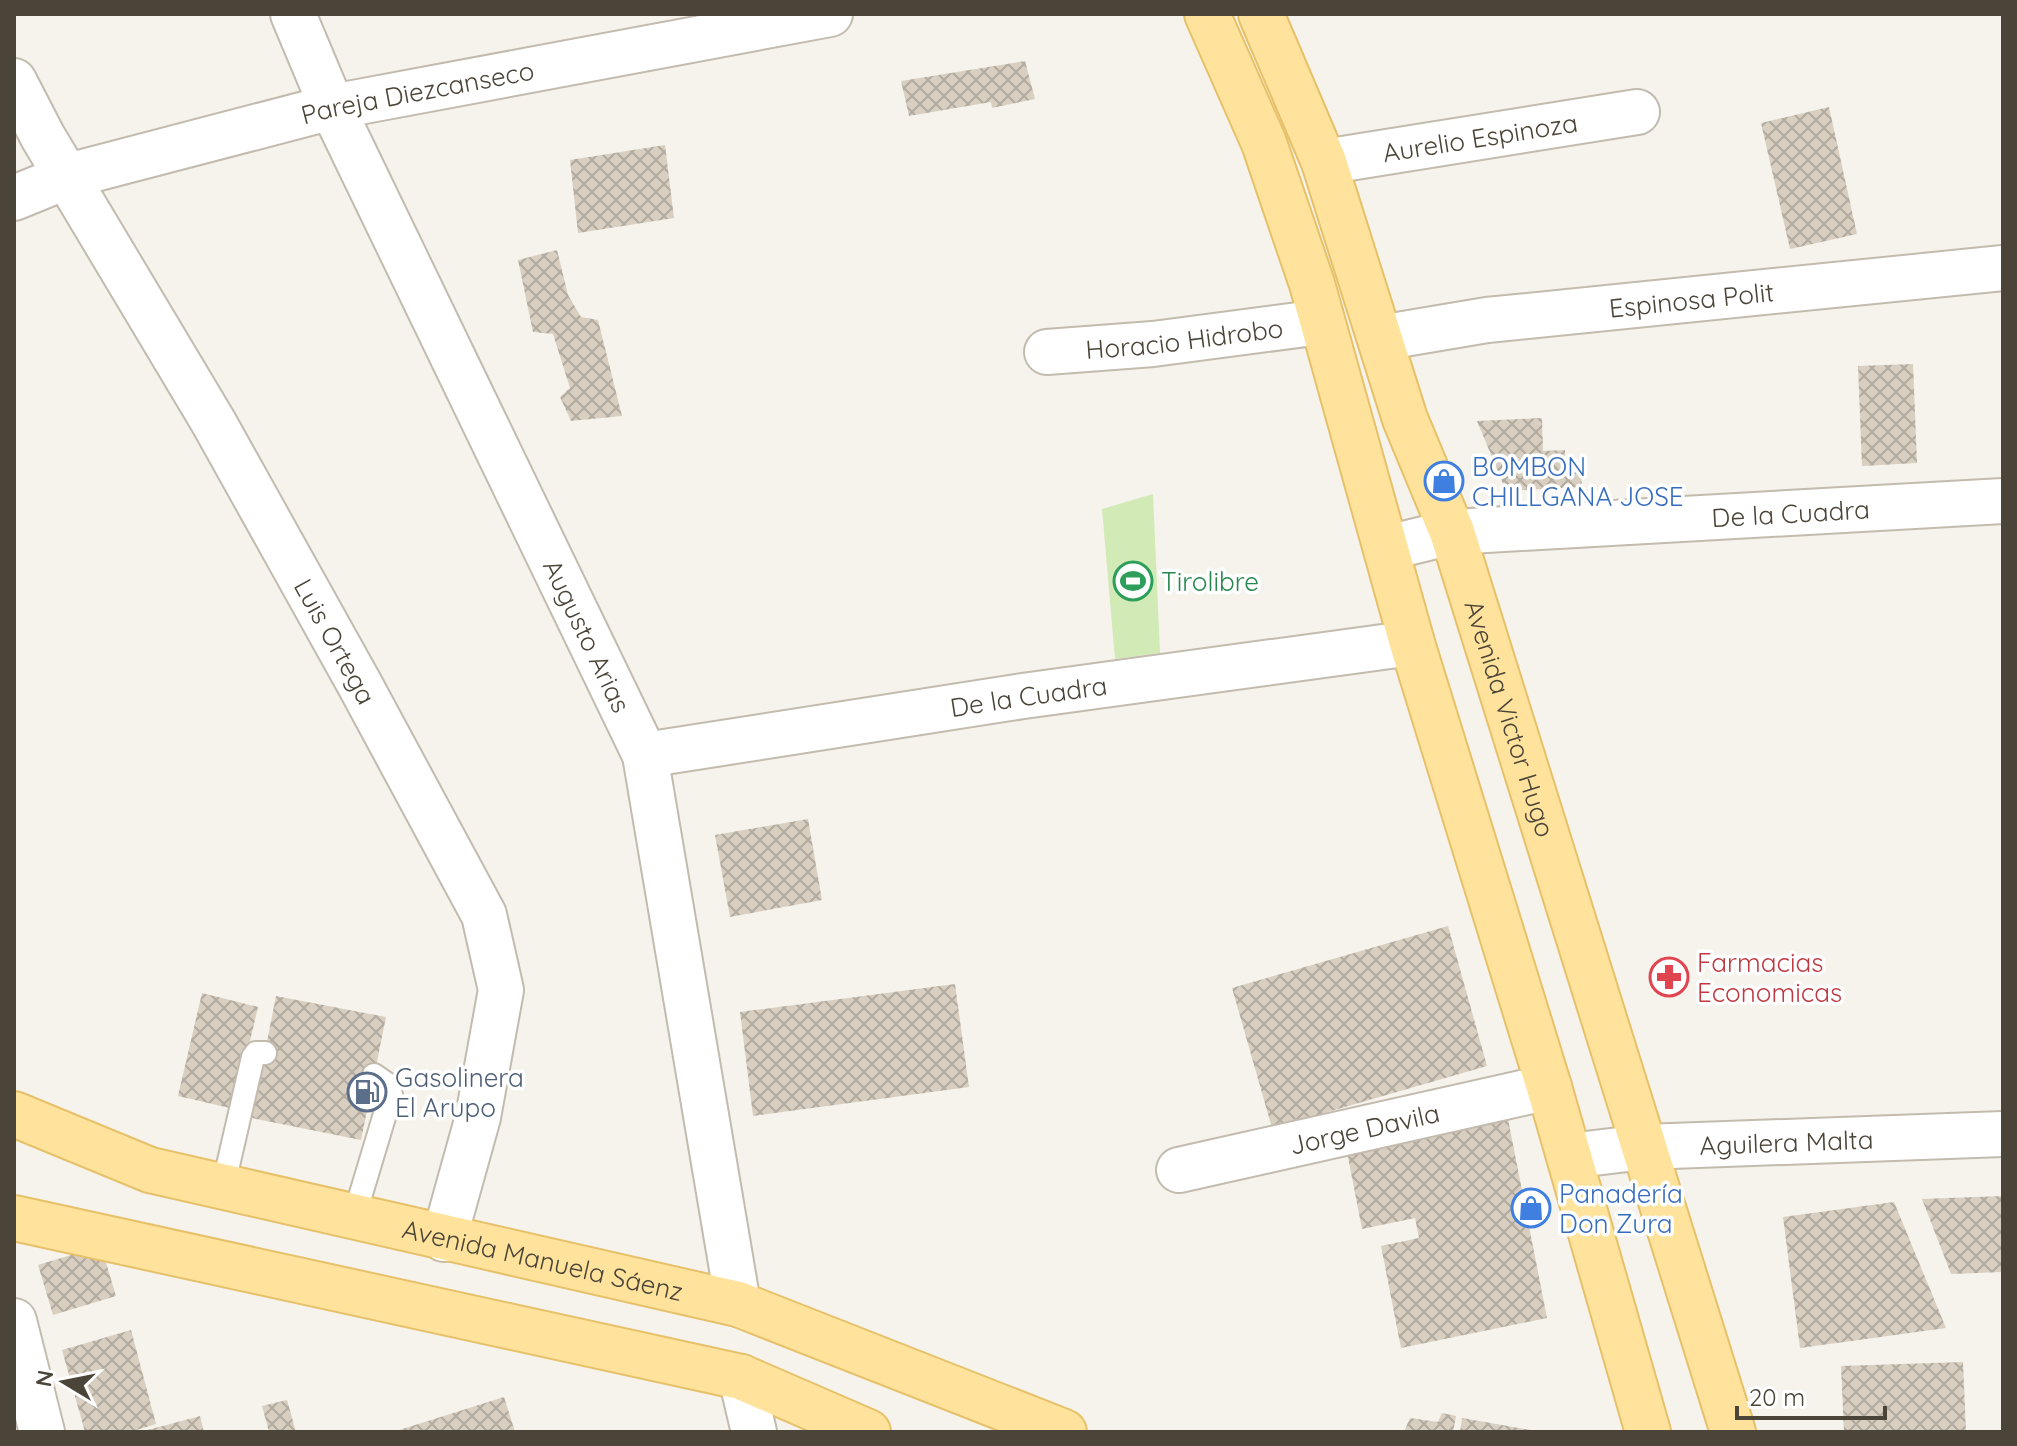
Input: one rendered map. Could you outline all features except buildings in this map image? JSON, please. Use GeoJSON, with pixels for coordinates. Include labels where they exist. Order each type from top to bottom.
{"type":"FeatureCollection","features":[{"type":"Feature","properties":{"kind":"main road"},"geometry":{"type":"LineString","coordinates":[[1207,14],[1264,143],[1312,284],[1412,643],[1549,1087],[1648,1432]]}},
{"type":"Feature","properties":{"kind":"main road","name":"Avenida Victor Hugo"},"geometry":{"type":"LineString","coordinates":[[1261,14],[1324,162],[1405,419],[1452,532],[1733,1432]]}},
{"type":"Feature","properties":{"kind":"main road","name":"Avenida Manuela Sáenz"},"geometry":{"type":"LineString","coordinates":[[14,1114],[150,1170],[738,1304],[1064,1432]]}},
{"type":"Feature","properties":{"kind":"main road"},"geometry":{"type":"LineString","coordinates":[[14,1218],[741,1377],[868,1432]]}},
{"type":"Feature","properties":{"kind":"street","name":"Augusto Arias"},"geometry":{"type":"LineString","coordinates":[[293,14],[332,107],[645,755],[738,1304]]}},
{"type":"Feature","properties":{"kind":"street","name":"Pareja Diezcanseco"},"geometry":{"type":"LineString","coordinates":[[14,198],[68,176],[332,107],[830,14]]}},
{"type":"Feature","properties":{"kind":"street","name":"Luis Ortega"},"geometry":{"type":"LineString","coordinates":[[14,81],[43,137],[222,437],[484,915],[501,990],[478,1117],[444,1239]]}},
{"type":"Feature","properties":{"kind":"street","name":"Aurelio Espinoza"},"geometry":{"type":"LineString","coordinates":[[1324,162],[1637,112]]}},
{"type":"Feature","properties":{"kind":"street","name":"Espinosa Polit"},"geometry":{"type":"LineString","coordinates":[[1380,338],[1487,320],[2003,268]]}},
{"type":"Feature","properties":{"kind":"street","name":"Horacio Hidrobo"},"geometry":{"type":"LineString","coordinates":[[1047,352],[1153,344],[1321,322]]}},
{"type":"Feature","properties":{"kind":"street","name":"De la Cuadra"},"geometry":{"type":"LineString","coordinates":[[1387,548],[1452,532],[2003,501]]}},
{"type":"Feature","properties":{"kind":"street","name":"De la Cuadra"},"geometry":{"type":"LineString","coordinates":[[645,755],[1023,696],[1412,643]]}},
{"type":"Feature","properties":{"kind":"street","name":"Jorge Davila"},"geometry":{"type":"LineString","coordinates":[[1179,1170],[1549,1087]]}},
{"type":"Feature","properties":{"kind":"street","name":"Aguilera Malta"},"geometry":{"type":"LineString","coordinates":[[1569,1156],[1644,1147],[2003,1134]]}},
{"type":"Feature","properties":{"kind":"street"},"geometry":{"type":"LineString","coordinates":[[14,1321],[42,1432]]}},
{"type":"Feature","properties":{"kind":"street"},"geometry":{"type":"LineString","coordinates":[[741,1377],[754,1432]]}},
{"type":"Feature","properties":{"kind":"lane"},"geometry":{"type":"LineString","coordinates":[[223,1187],[253,1057],[256,1053],[265,1053]]}},
{"type":"Feature","properties":{"kind":"lane"},"geometry":{"type":"LineString","coordinates":[[354,1217],[391,1094],[387,1084],[374,1075]]}},
{"type":"Feature","properties":{"kind":"green space","name":"Tirolibre"},"geometry":{"type":"Polygon","coordinates":[[[1153,494],[1160,653],[1115,659],[1102,509],[1153,494]]]}},
{"type":"Feature","properties":{"kind":"place","name":"BOMBON CHILLGANA JOSE"},"geometry":{"type":"Point","coordinates":[1444,481]}},
{"type":"Feature","properties":{"kind":"place","name":"Tirolibre"},"geometry":{"type":"Point","coordinates":[1133,581]}},
{"type":"Feature","properties":{"kind":"place","name":"Farmacias Economicas"},"geometry":{"type":"Point","coordinates":[1669,977]}},
{"type":"Feature","properties":{"kind":"place","name":"Gasolinera El Arupo"},"geometry":{"type":"Point","coordinates":[367,1092]}},
{"type":"Feature","properties":{"kind":"place","name":"Panadería Don Zura"},"geometry":{"type":"Point","coordinates":[1531,1208]}}]}
